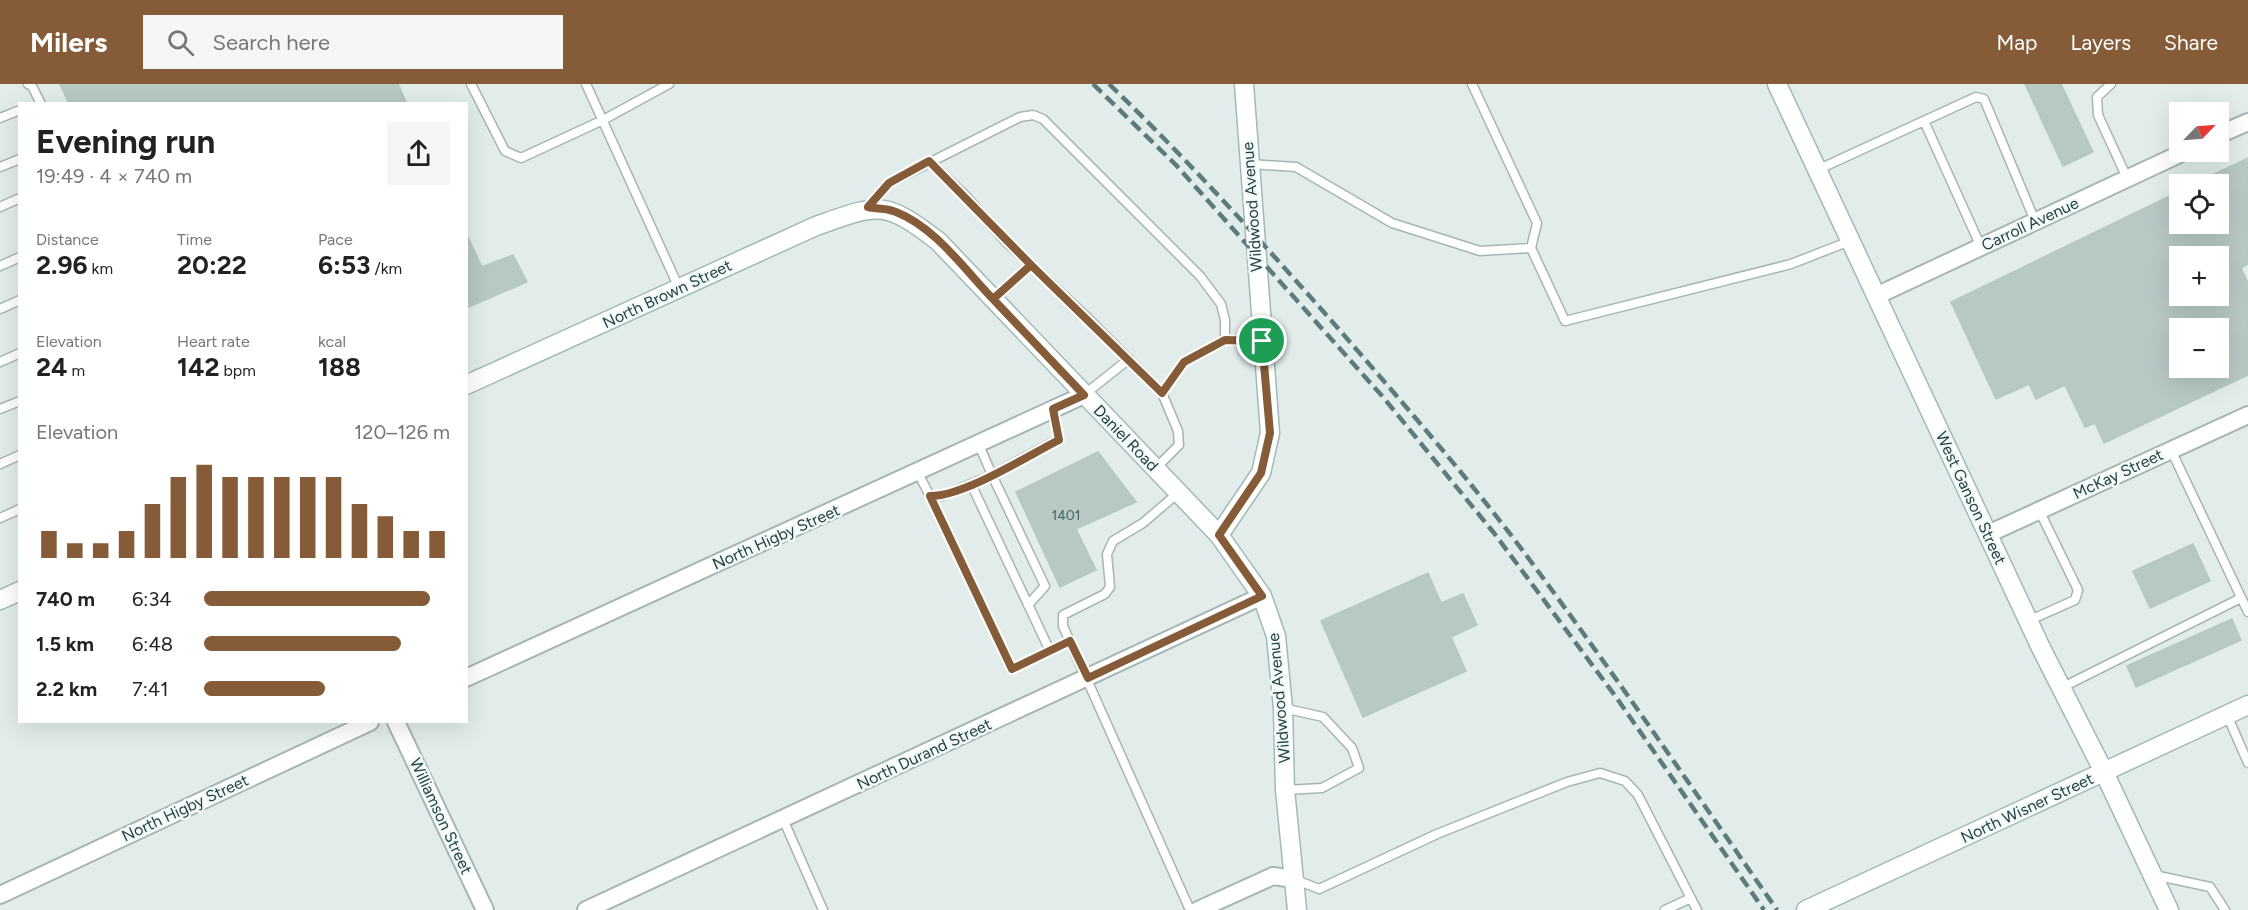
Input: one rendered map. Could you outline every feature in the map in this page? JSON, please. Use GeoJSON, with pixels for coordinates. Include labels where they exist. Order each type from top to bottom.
{"type":"FeatureCollection","features":[{"type":"Feature","properties":{"kind":"street","name":"Wildwood Avenue"},"geometry":{"type":"LineString","coordinates":[[1244,84],[1270,433],[1261,473],[1219,535],[1262,596],[1276,636],[1297,910]]}},
{"type":"Feature","properties":{"kind":"street","name":"West Ganson Street"},"geometry":{"type":"LineString","coordinates":[[1777,84],[2028,621],[2104,772],[2169,910]]}},
{"type":"Feature","properties":{"kind":"street"},"geometry":{"type":"LineString","coordinates":[[2229,130],[2248,122]]}},
{"type":"Feature","properties":{"kind":"street","name":"Carroll Avenue"},"geometry":{"type":"LineString","coordinates":[[1876,296],[2169,159]]}},
{"type":"Feature","properties":{"kind":"street","name":"North Brown Street"},"geometry":{"type":"LineString","coordinates":[[468,384],[816,226],[868,207]]}},
{"type":"Feature","properties":{"kind":"street","name":"Daniel Road"},"geometry":{"type":"LineString","coordinates":[[868,207],[896,211],[938,241],[1219,535]]}},
{"type":"Feature","properties":{"kind":"street","name":"North Higby Street"},"geometry":{"type":"LineString","coordinates":[[468,677],[918,473],[1084,395]]}},
{"type":"Feature","properties":{"kind":"street","name":"McKay Street"},"geometry":{"type":"LineString","coordinates":[[1988,534],[2248,415]]}},
{"type":"Feature","properties":{"kind":"street"},"geometry":{"type":"LineString","coordinates":[[0,600],[18,592]]}},
{"type":"Feature","properties":{"kind":"street","name":"North Durand Street"},"geometry":{"type":"LineString","coordinates":[[586,910],[1262,596]]}},
{"type":"Feature","properties":{"kind":"street","name":"North Wisner Street"},"geometry":{"type":"LineString","coordinates":[[1806,910],[2248,705]]}},
{"type":"Feature","properties":{"kind":"street","name":"North Higby Street"},"geometry":{"type":"LineString","coordinates":[[2,890],[368,723]]}},
{"type":"Feature","properties":{"kind":"street","name":"Williamson Street"},"geometry":{"type":"LineString","coordinates":[[396,723],[485,910]]}},
{"type":"Feature","properties":{"kind":"street"},"geometry":{"type":"LineString","coordinates":[[1198,910],[1273,876],[1294,879]]}},
{"type":"Feature","properties":{"kind":"lane"},"geometry":{"type":"LineString","coordinates":[[28,84],[37,102]]}},
{"type":"Feature","properties":{"kind":"lane"},"geometry":{"type":"LineString","coordinates":[[471,84],[505,151],[521,158],[603,120],[669,84]]}},
{"type":"Feature","properties":{"kind":"lane"},"geometry":{"type":"LineString","coordinates":[[586,84],[679,288]]}},
{"type":"Feature","properties":{"kind":"lane"},"geometry":{"type":"LineString","coordinates":[[1472,84],[1537,223],[1531,248],[1565,321],[1791,264],[1850,241]]}},
{"type":"Feature","properties":{"kind":"lane"},"geometry":{"type":"LineString","coordinates":[[2111,84],[2097,97],[2098,115],[2127,178]]}},
{"type":"Feature","properties":{"kind":"lane"},"geometry":{"type":"LineString","coordinates":[[1817,170],[1976,97],[1984,99],[2035,221]]}},
{"type":"Feature","properties":{"kind":"lane"},"geometry":{"type":"LineString","coordinates":[[0,118],[18,111]]}},
{"type":"Feature","properties":{"kind":"lane"},"geometry":{"type":"LineString","coordinates":[[868,207],[889,183],[1020,117],[1033,115],[1043,119],[1200,276],[1221,304],[1225,320],[1225,340]]}},
{"type":"Feature","properties":{"kind":"lane"},"geometry":{"type":"LineString","coordinates":[[1924,121],[1981,247]]}},
{"type":"Feature","properties":{"kind":"lane"},"geometry":{"type":"LineString","coordinates":[[0,167],[18,160]]}},
{"type":"Feature","properties":{"kind":"lane"},"geometry":{"type":"LineString","coordinates":[[929,161],[1162,393],[1178,431],[1179,445],[1155,469]]}},
{"type":"Feature","properties":{"kind":"lane"},"geometry":{"type":"LineString","coordinates":[[1249,164],[1296,167],[1392,223],[1480,251],[1531,248]]}},
{"type":"Feature","properties":{"kind":"lane"},"geometry":{"type":"LineString","coordinates":[[0,207],[18,199]]}},
{"type":"Feature","properties":{"kind":"lane"},"geometry":{"type":"LineString","coordinates":[[0,266],[18,258]]}},
{"type":"Feature","properties":{"kind":"lane"},"geometry":{"type":"LineString","coordinates":[[993,299],[1031,265]]}},
{"type":"Feature","properties":{"kind":"lane"},"geometry":{"type":"LineString","coordinates":[[0,309],[18,301]]}},
{"type":"Feature","properties":{"kind":"lane"},"geometry":{"type":"LineString","coordinates":[[1162,393],[1184,362],[1225,340],[1262,341]]}},
{"type":"Feature","properties":{"kind":"lane"},"geometry":{"type":"LineString","coordinates":[[0,362],[18,354]]}},
{"type":"Feature","properties":{"kind":"lane"},"geometry":{"type":"LineString","coordinates":[[1084,395],[1129,359]]}},
{"type":"Feature","properties":{"kind":"lane"},"geometry":{"type":"LineString","coordinates":[[0,409],[18,402]]}},
{"type":"Feature","properties":{"kind":"lane"},"geometry":{"type":"LineString","coordinates":[[930,496],[942,496],[992,475],[1059,440],[1053,409]]}},
{"type":"Feature","properties":{"kind":"lane"},"geometry":{"type":"LineString","coordinates":[[979,444],[1045,586],[1028,605]]}},
{"type":"Feature","properties":{"kind":"lane"},"geometry":{"type":"LineString","coordinates":[[2171,450],[2248,612]]}},
{"type":"Feature","properties":{"kind":"lane"},"geometry":{"type":"LineString","coordinates":[[0,464],[18,456]]}},
{"type":"Feature","properties":{"kind":"lane"},"geometry":{"type":"LineString","coordinates":[[918,473],[1012,669],[1070,641]]}},
{"type":"Feature","properties":{"kind":"lane"},"geometry":{"type":"LineString","coordinates":[[971,484],[1050,651]]}},
{"type":"Feature","properties":{"kind":"lane"},"geometry":{"type":"LineString","coordinates":[[1178,493],[1143,523],[1113,541],[1107,554],[1110,587],[1105,594],[1064,615],[1063,626],[1190,910]]}},
{"type":"Feature","properties":{"kind":"lane"},"geometry":{"type":"LineString","coordinates":[[0,518],[18,510]]}},
{"type":"Feature","properties":{"kind":"lane"},"geometry":{"type":"LineString","coordinates":[[2028,621],[2075,600],[2078,590],[2039,510]]}},
{"type":"Feature","properties":{"kind":"lane"},"geometry":{"type":"LineString","coordinates":[[2061,688],[2241,598]]}},
{"type":"Feature","properties":{"kind":"lane"},"geometry":{"type":"LineString","coordinates":[[1283,708],[1323,717],[1352,748],[1359,768],[1322,788],[1286,790]]}},
{"type":"Feature","properties":{"kind":"lane"},"geometry":{"type":"LineString","coordinates":[[2227,715],[2248,763]]}},
{"type":"Feature","properties":{"kind":"lane"},"geometry":{"type":"LineString","coordinates":[[1294,879],[1318,889],[1437,834],[1567,782],[1599,773],[1625,781],[1638,795],[1697,910]]}},
{"type":"Feature","properties":{"kind":"lane"},"geometry":{"type":"LineString","coordinates":[[783,819],[823,910]]}},
{"type":"Feature","properties":{"kind":"lane"},"geometry":{"type":"LineString","coordinates":[[2153,875],[2210,887],[2225,910]]}},
{"type":"Feature","properties":{"kind":"lane"},"geometry":{"type":"LineString","coordinates":[[1665,910],[1691,898]]}},
{"type":"Feature","properties":{"kind":"building"},"geometry":{"type":"Polygon","coordinates":[[[60,84],[398,84],[406,102],[68,102],[60,84]]]}},
{"type":"Feature","properties":{"kind":"building"},"geometry":{"type":"Polygon","coordinates":[[[2025,84],[2061,84],[2093,152],[2063,166],[2025,84]]]}},
{"type":"Feature","properties":{"kind":"building"},"geometry":{"type":"Polygon","coordinates":[[[2248,158],[2248,264],[2241,268],[2248,283],[2248,375],[2104,443],[2095,423],[2085,427],[2065,385],[2036,399],[2029,384],[1996,399],[1951,302],[2169,196],[2169,234],[2229,234],[2229,174],[2214,174],[2248,158]]]}},
{"type":"Feature","properties":{"kind":"building"},"geometry":{"type":"Polygon","coordinates":[[[468,237],[482,267],[513,255],[527,282],[468,307],[468,237]]]}},
{"type":"Feature","properties":{"kind":"building"},"geometry":{"type":"Polygon","coordinates":[[[1098,452],[1136,502],[1076,529],[1096,570],[1060,587],[1016,492],[1098,452]]]}},
{"type":"Feature","properties":{"kind":"building"},"geometry":{"type":"Polygon","coordinates":[[[2193,544],[2210,581],[2150,608],[2133,571],[2193,544]]]}},
{"type":"Feature","properties":{"kind":"building"},"geometry":{"type":"Polygon","coordinates":[[[1428,573],[1441,603],[1463,594],[1477,625],[1451,637],[1466,671],[1363,717],[1321,621],[1428,573]]]}},
{"type":"Feature","properties":{"kind":"building"},"geometry":{"type":"Polygon","coordinates":[[[2232,619],[2241,640],[2136,687],[2127,666],[2232,619]]]}},
{"type":"Feature","properties":{"kind":"railway"},"geometry":{"type":"LineString","coordinates":[[1093,84],[1176,165],[1383,397],[1494,533],[1616,697],[1764,910]]}},
{"type":"Feature","properties":{"kind":"railway"},"geometry":{"type":"LineString","coordinates":[[1109,84],[1197,173],[1281,264],[1471,485],[1581,630],[1777,910]]}},
{"type":"Feature","properties":{"kind":"route"},"geometry":{"type":"LineString","coordinates":[[1262,341],[1225,340],[1184,362],[1162,393],[1089,318],[1031,265],[993,299],[938,241],[916,224],[896,211],[868,207],[889,183],[929,161],[967,197],[1004,240],[1031,265],[993,299],[1084,395],[1053,409],[1059,440],[992,475],[942,496],[930,496],[1012,669],[1070,641],[1088,678],[1262,596],[1219,535],[1261,473],[1270,433],[1262,341]]}}]}
